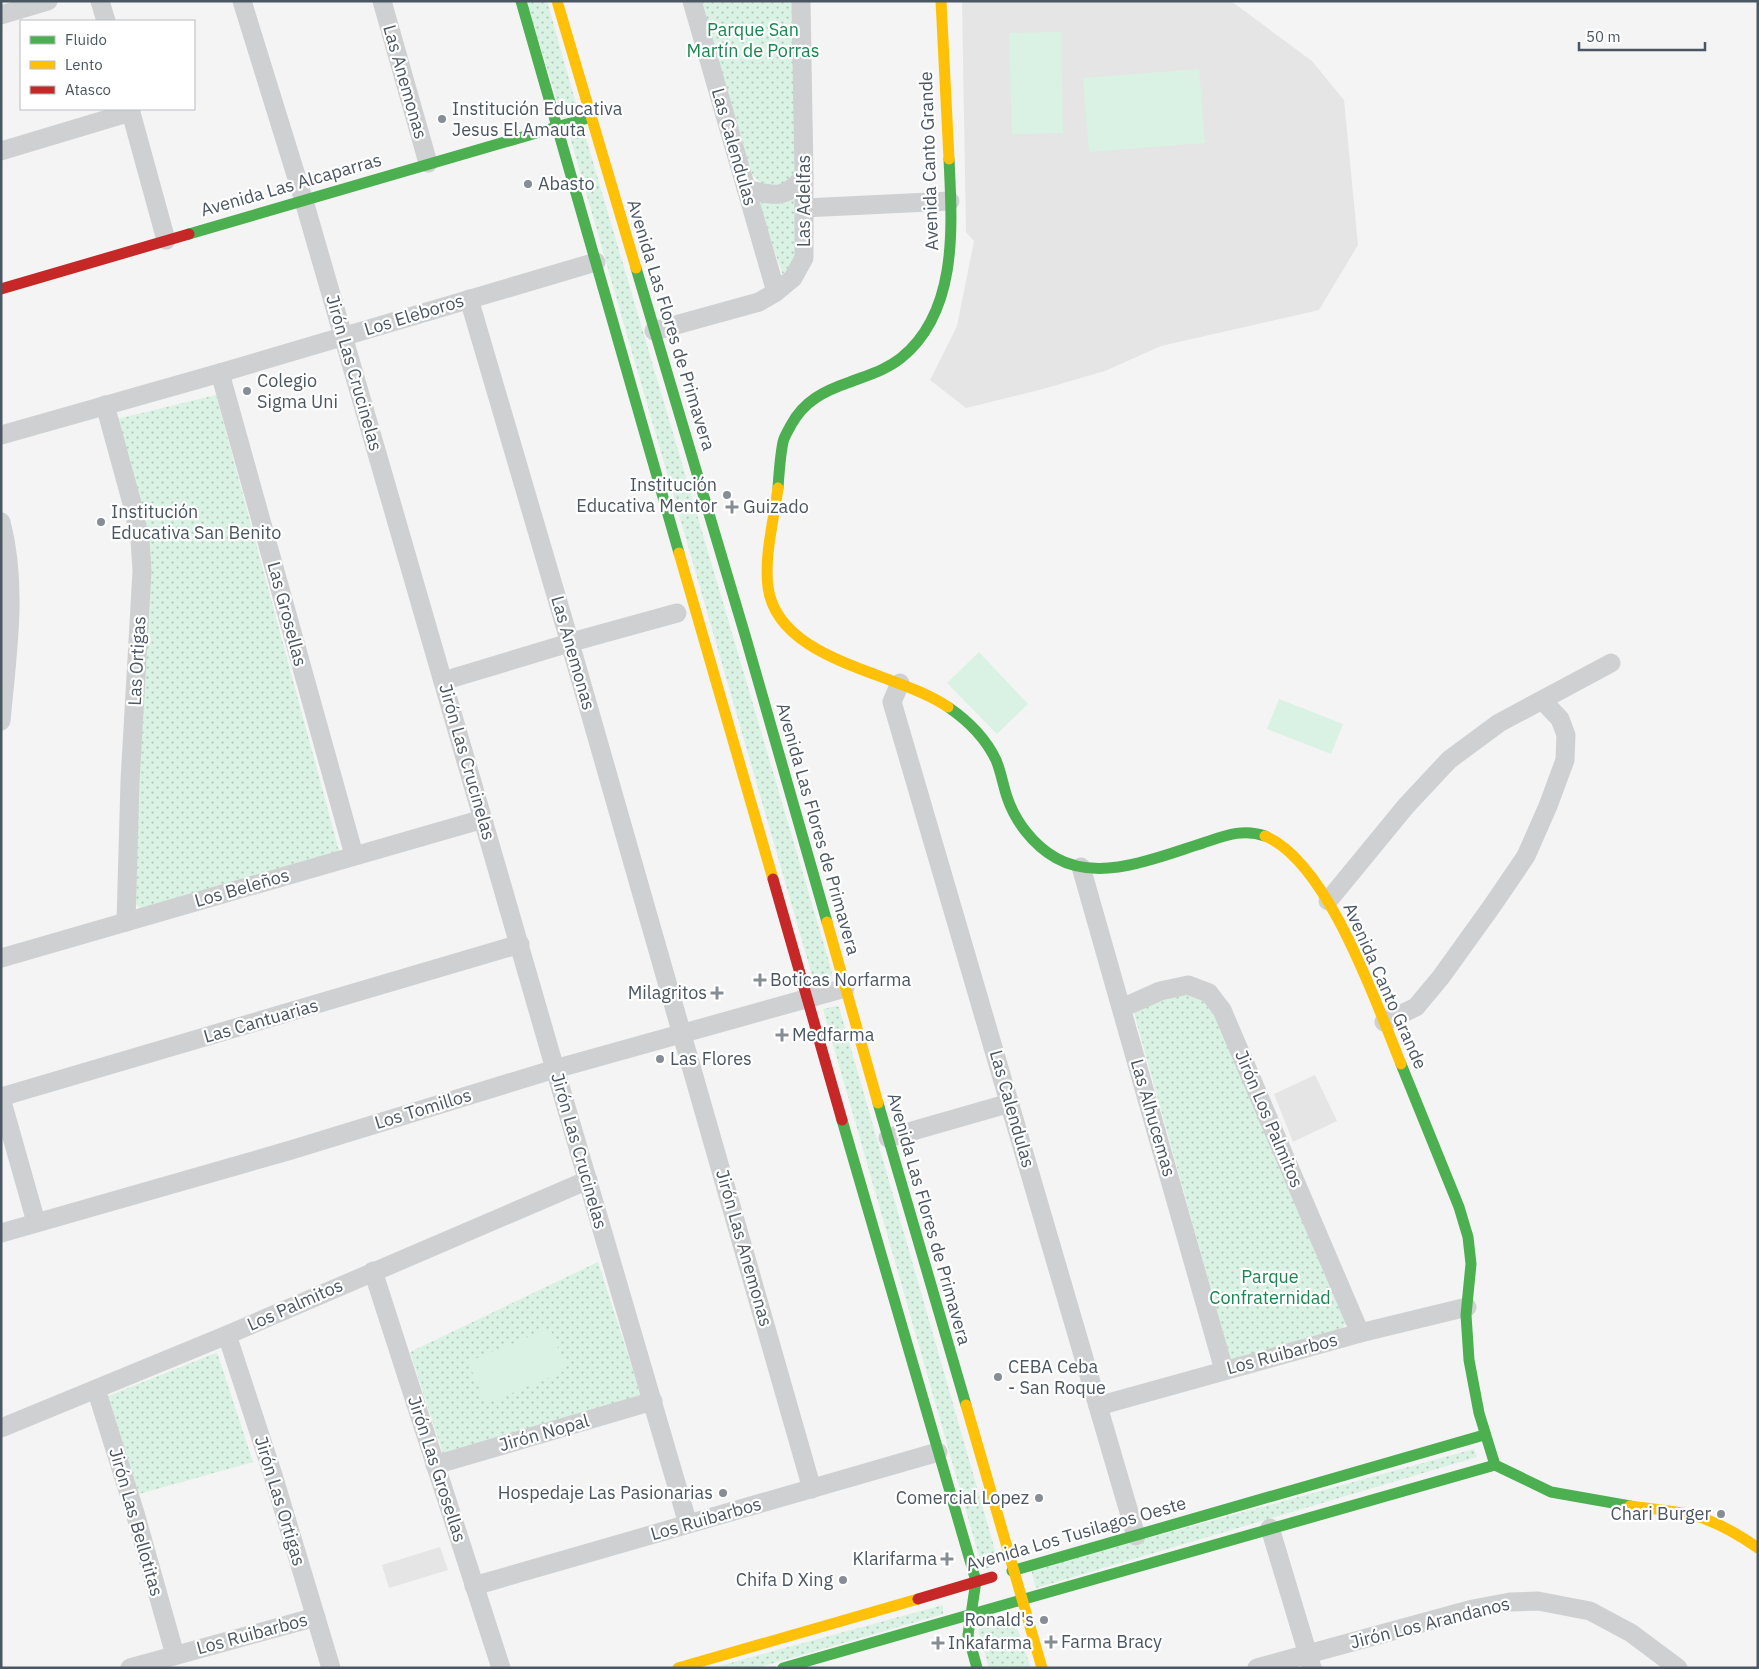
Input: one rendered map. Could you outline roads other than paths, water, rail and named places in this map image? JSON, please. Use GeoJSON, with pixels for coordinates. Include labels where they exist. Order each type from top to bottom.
{"type":"FeatureCollection","features":[{"type":"Feature","properties":{"kind":"main road"},"geometry":{"type":"LineString","coordinates":[[521,1],[976,1581],[968,1635],[977,1668]]}},
{"type":"Feature","properties":{"kind":"main road","name":"Avenida Las Flores de Primavera"},"geometry":{"type":"LineString","coordinates":[[557,1],[746,635],[1012,1571],[1042,1668]]}},
{"type":"Feature","properties":{"kind":"main road","name":"Avenida Canto Grande"},"geometry":{"type":"LineString","coordinates":[[941,1],[952,238],[941,296],[921,338],[906,354],[887,368],[817,395],[801,409],[791,423],[783,440],[767,574],[770,598],[774,609],[794,634],[836,658],[900,682],[944,702],[962,716],[994,759],[1004,781],[1009,803],[1022,827],[1034,840],[1067,863],[1081,867],[1139,862],[1230,834],[1249,832],[1274,839],[1292,854],[1328,901],[1348,940],[1460,1207],[1471,1256],[1470,1286],[1466,1307],[1471,1375],[1484,1434],[1495,1465]]}},
{"type":"Feature","properties":{"kind":"main road","name":"Avenida Las Alcaparras"},"geometry":{"type":"LineString","coordinates":[[1,289],[591,117]]}},
{"type":"Feature","properties":{"kind":"main road","name":"Avenida Los Tusilagos Oeste"},"geometry":{"type":"LineString","coordinates":[[678,1668],[1484,1434]]}},
{"type":"Feature","properties":{"kind":"main road"},"geometry":{"type":"LineString","coordinates":[[783,1668],[826,1662],[971,1613],[1495,1465],[1551,1492],[1692,1515],[1724,1528],[1758,1548]]}},
{"type":"Feature","properties":{"kind":"street"},"geometry":{"type":"LineString","coordinates":[[1,15],[48,1]]}},
{"type":"Feature","properties":{"kind":"street"},"geometry":{"type":"LineString","coordinates":[[100,1],[106,20]]}},
{"type":"Feature","properties":{"kind":"street","name":"Jirón Las Crucinelas"},"geometry":{"type":"LineString","coordinates":[[242,1],[344,336],[688,1524]]}},
{"type":"Feature","properties":{"kind":"street","name":"Las Anemonas"},"geometry":{"type":"LineString","coordinates":[[382,1],[428,163]]}},
{"type":"Feature","properties":{"kind":"street","name":"Las Calendulas"},"geometry":{"type":"LineString","coordinates":[[692,1],[776,292]]}},
{"type":"Feature","properties":{"kind":"street","name":"Las Adelfas"},"geometry":{"type":"LineString","coordinates":[[654,331],[759,302],[776,292],[793,278],[804,258],[801,1]]}},
{"type":"Feature","properties":{"kind":"street"},"geometry":{"type":"LineString","coordinates":[[1,151],[130,110],[166,240]]}},
{"type":"Feature","properties":{"kind":"street"},"geometry":{"type":"LineString","coordinates":[[746,189],[767,195],[779,195],[796,187],[804,176]]}},
{"type":"Feature","properties":{"kind":"street"},"geometry":{"type":"LineString","coordinates":[[804,208],[950,201]]}},
{"type":"Feature","properties":{"kind":"street","name":"Los Eleboros"},"geometry":{"type":"LineString","coordinates":[[1,435],[220,373],[596,262]]}},
{"type":"Feature","properties":{"kind":"street","name":"Las Anemonas"},"geometry":{"type":"LineString","coordinates":[[469,299],[675,1008]]}},
{"type":"Feature","properties":{"kind":"street","name":"Las Grosellas"},"geometry":{"type":"LineString","coordinates":[[220,373],[354,855]]}},
{"type":"Feature","properties":{"kind":"street","name":"Las Ortigas"},"geometry":{"type":"LineString","coordinates":[[105,405],[133,507],[140,540],[142,571],[130,781],[126,922]]}},
{"type":"Feature","properties":{"kind":"street"},"geometry":{"type":"LineString","coordinates":[[1,522],[9,563],[11,594],[1,720]]}},
{"type":"Feature","properties":{"kind":"street"},"geometry":{"type":"LineString","coordinates":[[443,681],[677,613]]}},
{"type":"Feature","properties":{"kind":"street"},"geometry":{"type":"LineString","coordinates":[[1328,901],[1406,806],[1449,760],[1499,723],[1611,663]]}},
{"type":"Feature","properties":{"kind":"street","name":"Las Calendulas"},"geometry":{"type":"LineString","coordinates":[[900,682],[892,702],[1136,1536]]}},
{"type":"Feature","properties":{"kind":"street"},"geometry":{"type":"LineString","coordinates":[[1384,1022],[1416,1008],[1492,906],[1526,856],[1548,806],[1565,760],[1566,735],[1560,719],[1543,701]]}},
{"type":"Feature","properties":{"kind":"street","name":"Los Beleños"},"geometry":{"type":"LineString","coordinates":[[1,958],[483,819]]}},
{"type":"Feature","properties":{"kind":"street","name":"Las Alhucemas"},"geometry":{"type":"LineString","coordinates":[[1081,867],[1224,1370]]}},
{"type":"Feature","properties":{"kind":"street","name":"Las Cantuarias"},"geometry":{"type":"LineString","coordinates":[[1,1098],[520,944]]}},
{"type":"Feature","properties":{"kind":"street","name":"Jirón Los Palmitos"},"geometry":{"type":"LineString","coordinates":[[1122,1008],[1160,991],[1188,985],[1209,993],[1222,1010],[1360,1333]]}},
{"type":"Feature","properties":{"kind":"street","name":"Los Tomillos"},"geometry":{"type":"LineString","coordinates":[[1,1232],[291,1150],[555,1069],[845,988]]}},
{"type":"Feature","properties":{"kind":"street","name":"Jirón Las Anemonas"},"geometry":{"type":"LineString","coordinates":[[675,1008],[812,1489]]}},
{"type":"Feature","properties":{"kind":"street"},"geometry":{"type":"LineString","coordinates":[[1,1098],[36,1222]]}},
{"type":"Feature","properties":{"kind":"street"},"geometry":{"type":"LineString","coordinates":[[888,1138],[1010,1103]]}},
{"type":"Feature","properties":{"kind":"street","name":"Los Palmitos"},"geometry":{"type":"LineString","coordinates":[[1,1428],[227,1335],[588,1180]]}},
{"type":"Feature","properties":{"kind":"street","name":"Jirón Las Grosellas"},"geometry":{"type":"LineString","coordinates":[[373,1271],[501,1668]]}},
{"type":"Feature","properties":{"kind":"street","name":"Los Ruibarbos"},"geometry":{"type":"LineString","coordinates":[[1098,1406],[1360,1333],[1466,1307]]}},
{"type":"Feature","properties":{"kind":"street","name":"Jirón Las Ortigas"},"geometry":{"type":"LineString","coordinates":[[227,1335],[273,1475],[331,1668]]}},
{"type":"Feature","properties":{"kind":"street","name":"Jirón Las Bellotitas"},"geometry":{"type":"LineString","coordinates":[[96,1389],[135,1514],[175,1655]]}},
{"type":"Feature","properties":{"kind":"street","name":"Jirón Nopal"},"geometry":{"type":"LineString","coordinates":[[435,1465],[653,1401]]}},
{"type":"Feature","properties":{"kind":"street","name":"Los Ruibarbos"},"geometry":{"type":"LineString","coordinates":[[474,1586],[938,1452]]}},
{"type":"Feature","properties":{"kind":"street"},"geometry":{"type":"LineString","coordinates":[[1270,1528],[1310,1660]]}},
{"type":"Feature","properties":{"kind":"street","name":"Jirón Los Arandanos"},"geometry":{"type":"LineString","coordinates":[[1257,1668],[1310,1660],[1473,1609],[1510,1602],[1538,1601],[1590,1611],[1631,1633],[1678,1668]]}},
{"type":"Feature","properties":{"kind":"street","name":"Los Ruibarbos"},"geometry":{"type":"LineString","coordinates":[[130,1668],[316,1617]]}},
{"type":"Feature","properties":{"kind":"place","name":"Institución Educativa Jesus El Amauta"},"geometry":{"type":"Point","coordinates":[442,119]}},
{"type":"Feature","properties":{"kind":"place","name":"Abasto"},"geometry":{"type":"Point","coordinates":[528,184]}},
{"type":"Feature","properties":{"kind":"place","name":"Colegio Sigma Uni"},"geometry":{"type":"Point","coordinates":[247,391]}},
{"type":"Feature","properties":{"kind":"place","name":"Institución Educativa Mentor"},"geometry":{"type":"Point","coordinates":[727,495]}},
{"type":"Feature","properties":{"kind":"place","name":"Guizado"},"geometry":{"type":"Point","coordinates":[732,507]}},
{"type":"Feature","properties":{"kind":"place","name":"Institución Educativa San Benito"},"geometry":{"type":"Point","coordinates":[101,522]}},
{"type":"Feature","properties":{"kind":"place","name":"Boticas Norfarma"},"geometry":{"type":"Point","coordinates":[760,980]}},
{"type":"Feature","properties":{"kind":"place","name":"Milagritos"},"geometry":{"type":"Point","coordinates":[717,993]}},
{"type":"Feature","properties":{"kind":"place","name":"Medfarma"},"geometry":{"type":"Point","coordinates":[782,1035]}},
{"type":"Feature","properties":{"kind":"place","name":"Las Flores"},"geometry":{"type":"Point","coordinates":[660,1059]}},
{"type":"Feature","properties":{"kind":"place","name":"CEBA Ceba - San Roque"},"geometry":{"type":"Point","coordinates":[998,1377]}},
{"type":"Feature","properties":{"kind":"place","name":"Hospedaje Las Pasionarias"},"geometry":{"type":"Point","coordinates":[723,1493]}},
{"type":"Feature","properties":{"kind":"place","name":"Comercial Lopez"},"geometry":{"type":"Point","coordinates":[1039,1498]}},
{"type":"Feature","properties":{"kind":"place","name":"Chari Burger"},"geometry":{"type":"Point","coordinates":[1721,1514]}},
{"type":"Feature","properties":{"kind":"place","name":"Klarifarma"},"geometry":{"type":"Point","coordinates":[947,1559]}},
{"type":"Feature","properties":{"kind":"place","name":"Chifa D Xing"},"geometry":{"type":"Point","coordinates":[843,1580]}},
{"type":"Feature","properties":{"kind":"place","name":"Ronald's"},"geometry":{"type":"Point","coordinates":[1044,1620]}},
{"type":"Feature","properties":{"kind":"place","name":"Farma Bracy"},"geometry":{"type":"Point","coordinates":[1051,1642]}},
{"type":"Feature","properties":{"kind":"place","name":"Inkafarma"},"geometry":{"type":"Point","coordinates":[938,1643]}},
{"type":"Feature","properties":{"kind":"park label","name":"Parque San Martín de Porras"},"geometry":{"type":"Point","coordinates":[753,40]}},
{"type":"Feature","properties":{"kind":"park label","name":"Parque Confraternidad"},"geometry":{"type":"Point","coordinates":[1270,1287]}}]}
